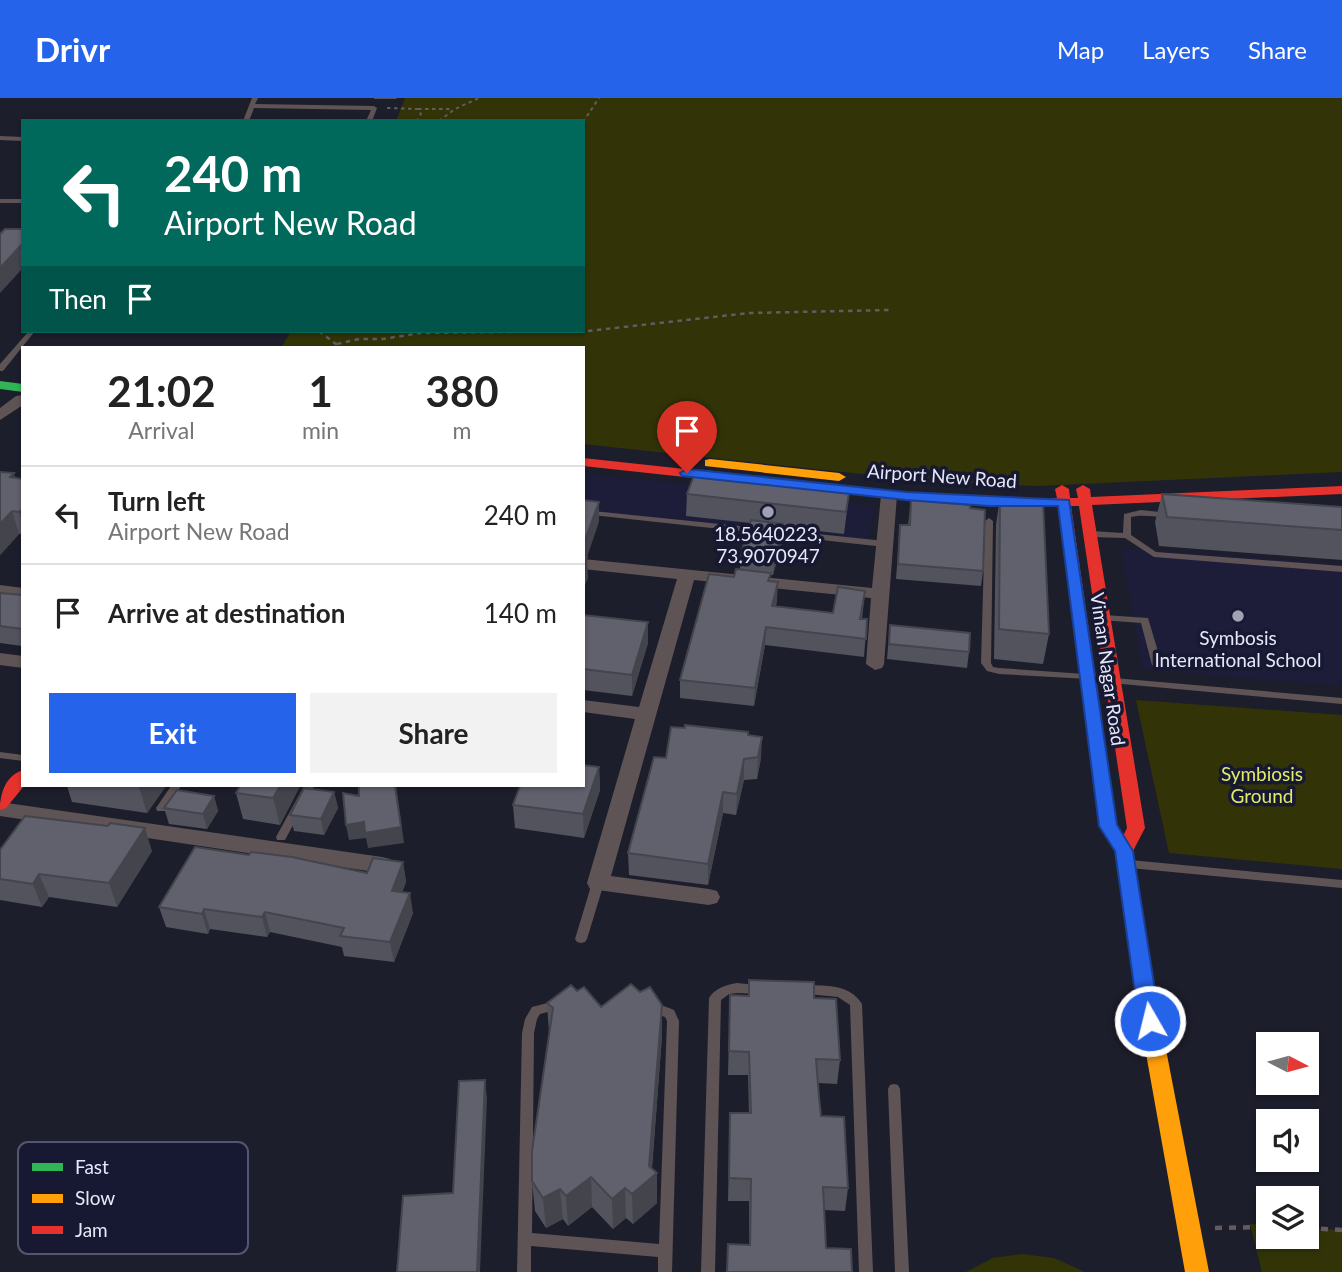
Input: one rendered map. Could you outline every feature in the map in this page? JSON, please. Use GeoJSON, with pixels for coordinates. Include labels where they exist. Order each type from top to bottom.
{"type":"FeatureCollection","features":[{"type":"Feature","properties":{"kind":"main road"},"geometry":{"type":"LineString","coordinates":[[0,385],[21,395]]}},
{"type":"Feature","properties":{"kind":"main road"},"geometry":{"type":"LineString","coordinates":[[0,397],[21,395]]}},
{"type":"Feature","properties":{"kind":"main road","name":"Airport New Road"},"geometry":{"type":"LineString","coordinates":[[585,450],[907,484],[1063,496],[1342,490]]}},
{"type":"Feature","properties":{"kind":"main road","name":"Airport New Road"},"geometry":{"type":"LineString","coordinates":[[585,462],[889,495],[989,502],[1063,496]]}},
{"type":"Feature","properties":{"kind":"main road","name":"Airport New Road"},"geometry":{"type":"LineString","coordinates":[[1084,496],[1342,477]]}},
{"type":"Feature","properties":{"kind":"main road","name":"Viman Nagar Road"},"geometry":{"type":"LineString","coordinates":[[1063,496],[1108,826],[1125,857],[1154,1048],[1197,1272]]}},
{"type":"Feature","properties":{"kind":"main road","name":"Viman Nagar Road"},"geometry":{"type":"LineString","coordinates":[[1084,496],[1136,828],[1125,857]]}},
{"type":"Feature","properties":{"kind":"main road"},"geometry":{"type":"LineString","coordinates":[[0,807],[21,779]]}},
{"type":"Feature","properties":{"kind":"street"},"geometry":{"type":"LineString","coordinates":[[0,415],[21,396]]}},
{"type":"Feature","properties":{"kind":"street"},"geometry":{"type":"LineString","coordinates":[[875,664],[889,495]]}},
{"type":"Feature","properties":{"kind":"street"},"geometry":{"type":"LineString","coordinates":[[585,564],[881,594]]}},
{"type":"Feature","properties":{"kind":"street"},"geometry":{"type":"LineString","coordinates":[[687,575],[598,883],[709,897]]}},
{"type":"Feature","properties":{"kind":"street"},"geometry":{"type":"LineString","coordinates":[[0,590],[21,593]]}},
{"type":"Feature","properties":{"kind":"street"},"geometry":{"type":"LineString","coordinates":[[0,659],[21,662]]}},
{"type":"Feature","properties":{"kind":"street"},"geometry":{"type":"LineString","coordinates":[[585,706],[647,714]]}},
{"type":"Feature","properties":{"kind":"street"},"geometry":{"type":"LineString","coordinates":[[0,807],[382,865]]}},
{"type":"Feature","properties":{"kind":"lane"},"geometry":{"type":"LineString","coordinates":[[247,119],[255,98]]}},
{"type":"Feature","properties":{"kind":"lane"},"geometry":{"type":"LineString","coordinates":[[305,106],[320,98]]}},
{"type":"Feature","properties":{"kind":"lane"},"geometry":{"type":"LineString","coordinates":[[253,106],[374,108],[370,119]]}},
{"type":"Feature","properties":{"kind":"lane"},"geometry":{"type":"LineString","coordinates":[[0,138],[21,139]]}},
{"type":"Feature","properties":{"kind":"lane"},"geometry":{"type":"LineString","coordinates":[[0,201],[21,201]]}},
{"type":"Feature","properties":{"kind":"lane"},"geometry":{"type":"LineString","coordinates":[[0,369],[30,333]]}},
{"type":"Feature","properties":{"kind":"lane"},"geometry":{"type":"LineString","coordinates":[[585,512],[885,544]]}},
{"type":"Feature","properties":{"kind":"lane"},"geometry":{"type":"LineString","coordinates":[[1127,536],[1127,516],[1141,512],[1181,516]]}},
{"type":"Feature","properties":{"kind":"lane"},"geometry":{"type":"LineString","coordinates":[[989,521],[986,663],[990,669],[999,671],[1088,677]]}},
{"type":"Feature","properties":{"kind":"lane"},"geometry":{"type":"LineString","coordinates":[[1090,534],[1127,536],[1154,554],[1342,569]]}},
{"type":"Feature","properties":{"kind":"lane"},"geometry":{"type":"LineString","coordinates":[[1104,618],[1145,620],[1157,665]]}},
{"type":"Feature","properties":{"kind":"lane"},"geometry":{"type":"LineString","coordinates":[[1113,681],[1342,701]]}},
{"type":"Feature","properties":{"kind":"lane"},"geometry":{"type":"LineString","coordinates":[[0,755],[21,758]]}},
{"type":"Feature","properties":{"kind":"lane"},"geometry":{"type":"LineString","coordinates":[[161,808],[175,787]]}},
{"type":"Feature","properties":{"kind":"lane"},"geometry":{"type":"LineString","coordinates":[[281,837],[308,787]]}},
{"type":"Feature","properties":{"kind":"lane"},"geometry":{"type":"LineString","coordinates":[[1125,857],[1342,884]]}},
{"type":"Feature","properties":{"kind":"lane"},"geometry":{"type":"LineString","coordinates":[[581,939],[598,883]]}},
{"type":"Feature","properties":{"kind":"lane"},"geometry":{"type":"LineString","coordinates":[[708,1272],[715,998],[722,991],[732,988],[842,991],[851,996],[856,1004],[866,1272]]}},
{"type":"Feature","properties":{"kind":"lane"},"geometry":{"type":"LineString","coordinates":[[524,1272],[531,1019],[536,1010],[550,1005],[577,1006]]}},
{"type":"Feature","properties":{"kind":"lane"},"geometry":{"type":"LineString","coordinates":[[632,1007],[661,1009],[670,1013],[673,1021],[665,1272]]}},
{"type":"Feature","properties":{"kind":"lane"},"geometry":{"type":"LineString","coordinates":[[894,1089],[902,1272]]}},
{"type":"Feature","properties":{"kind":"lane"},"geometry":{"type":"LineString","coordinates":[[524,1239],[665,1251]]}},
{"type":"Feature","properties":{"kind":"path"},"geometry":{"type":"LineString","coordinates":[[442,119],[455,109],[479,98]]}},
{"type":"Feature","properties":{"kind":"path"},"geometry":{"type":"LineString","coordinates":[[585,119],[599,98]]}},
{"type":"Feature","properties":{"kind":"path"},"geometry":{"type":"LineString","coordinates":[[374,108],[455,109]]}},
{"type":"Feature","properties":{"kind":"path"},"geometry":{"type":"LineString","coordinates":[[418,109],[421,114],[418,119]]}},
{"type":"Feature","properties":{"kind":"path"},"geometry":{"type":"LineString","coordinates":[[585,331],[750,313],[889,310]]}},
{"type":"Feature","properties":{"kind":"path"},"geometry":{"type":"LineString","coordinates":[[322,333],[337,344],[421,333]]}},
{"type":"Feature","properties":{"kind":"path"},"geometry":{"type":"LineString","coordinates":[[1216,1239],[1215,1228],[1256,1227]]}},
{"type":"Feature","properties":{"kind":"path"},"geometry":{"type":"LineString","coordinates":[[1319,1228],[1342,1230]]}},
{"type":"Feature","properties":{"kind":"shaded area"},"geometry":{"type":"Polygon","coordinates":[[[585,473],[874,506],[868,545],[585,513],[585,473]]]}},
{"type":"Feature","properties":{"kind":"shaded area","name":"Symbosis International School"},"geometry":{"type":"Polygon","coordinates":[[[1121,548],[1342,564],[1342,686],[1142,669],[1121,548]]]}},
{"type":"Feature","properties":{"kind":"green space"},"geometry":{"type":"Polygon","coordinates":[[[405,98],[1342,98],[1342,472],[1038,486],[937,482],[585,444],[585,346],[282,346],[290,333],[585,333],[585,119],[397,119],[405,98]]]}},
{"type":"Feature","properties":{"kind":"green space","name":"Symbiosis Ground"},"geometry":{"type":"Polygon","coordinates":[[[1136,700],[1342,715],[1342,869],[1169,853],[1136,700]]]}},
{"type":"Feature","properties":{"kind":"green space"},"geometry":{"type":"Polygon","coordinates":[[[1250,1224],[1256,1224],[1256,1248],[1250,1224]]]}},
{"type":"Feature","properties":{"kind":"green space"},"geometry":{"type":"Polygon","coordinates":[[[1319,1229],[1342,1230],[1342,1272],[1262,1272],[1256,1249],[1319,1249],[1319,1229]]]}},
{"type":"Feature","properties":{"kind":"green space"},"geometry":{"type":"Polygon","coordinates":[[[1022,1254],[1054,1258],[1085,1272],[966,1272],[993,1258],[1022,1254]]]}},
{"type":"Feature","properties":{"kind":"building"},"geometry":{"type":"Polygon","coordinates":[[[5,229],[21,229],[21,245],[0,268],[0,234],[5,229]]]}},
{"type":"Feature","properties":{"kind":"building"},"geometry":{"type":"Polygon","coordinates":[[[696,470],[850,487],[846,512],[687,494],[696,470]]]}},
{"type":"Feature","properties":{"kind":"building"},"geometry":{"type":"Polygon","coordinates":[[[0,472],[14,473],[10,477],[21,479],[21,510],[12,511],[0,524],[0,472]]]}},
{"type":"Feature","properties":{"kind":"building"},"geometry":{"type":"Polygon","coordinates":[[[1162,494],[1342,507],[1342,530],[1167,517],[1162,494]]]}},
{"type":"Feature","properties":{"kind":"building"},"geometry":{"type":"Polygon","coordinates":[[[1000,497],[1043,501],[1049,634],[999,629],[1000,497]]]}},
{"type":"Feature","properties":{"kind":"building"},"geometry":{"type":"Polygon","coordinates":[[[585,500],[599,502],[586,537],[585,500]]]}},
{"type":"Feature","properties":{"kind":"building"},"geometry":{"type":"Polygon","coordinates":[[[911,500],[970,505],[970,508],[985,510],[983,571],[898,564],[900,525],[910,525],[911,500]]]}},
{"type":"Feature","properties":{"kind":"building"},"geometry":{"type":"Polygon","coordinates":[[[751,520],[783,524],[774,561],[740,557],[751,520]]]}},
{"type":"Feature","properties":{"kind":"building"},"geometry":{"type":"Polygon","coordinates":[[[736,569],[771,573],[768,581],[778,582],[772,606],[833,613],[838,587],[865,591],[860,619],[867,619],[866,639],[766,627],[755,688],[680,680],[709,574],[734,577],[736,569]]]}},
{"type":"Feature","properties":{"kind":"building"},"geometry":{"type":"Polygon","coordinates":[[[0,593],[21,595],[21,629],[0,626],[0,593]]]}},
{"type":"Feature","properties":{"kind":"building"},"geometry":{"type":"Polygon","coordinates":[[[585,615],[648,622],[632,675],[585,669],[585,615]]]}},
{"type":"Feature","properties":{"kind":"building"},"geometry":{"type":"Polygon","coordinates":[[[890,625],[970,633],[969,652],[889,644],[890,625]]]}},
{"type":"Feature","properties":{"kind":"building"},"geometry":{"type":"Polygon","coordinates":[[[685,725],[748,732],[748,735],[762,737],[758,757],[744,759],[737,794],[723,792],[708,864],[628,853],[654,757],[666,758],[671,727],[685,728],[685,725]]]}},
{"type":"Feature","properties":{"kind":"building"},"geometry":{"type":"Polygon","coordinates":[[[585,765],[599,767],[583,814],[513,805],[520,787],[585,787],[585,765]]]}},
{"type":"Feature","properties":{"kind":"building"},"geometry":{"type":"Polygon","coordinates":[[[239,787],[279,787],[273,798],[236,793],[239,787]]]}},
{"type":"Feature","properties":{"kind":"building"},"geometry":{"type":"Polygon","coordinates":[[[359,787],[395,787],[401,827],[365,833],[364,822],[346,825],[343,793],[359,796],[359,787]]]}},
{"type":"Feature","properties":{"kind":"building"},"geometry":{"type":"Polygon","coordinates":[[[304,788],[334,792],[321,819],[290,815],[304,788]]]}},
{"type":"Feature","properties":{"kind":"building"},"geometry":{"type":"Polygon","coordinates":[[[177,790],[214,796],[203,814],[164,808],[177,790]]]}},
{"type":"Feature","properties":{"kind":"building"},"geometry":{"type":"Polygon","coordinates":[[[25,816],[145,828],[109,883],[39,874],[33,884],[0,879],[0,850],[25,816]]]}},
{"type":"Feature","properties":{"kind":"building"},"geometry":{"type":"Polygon","coordinates":[[[195,847],[249,855],[251,852],[292,857],[367,873],[373,858],[403,862],[392,891],[410,893],[390,942],[340,936],[344,928],[265,912],[262,917],[204,909],[202,914],[159,907],[195,847]]]}},
{"type":"Feature","properties":{"kind":"building"},"geometry":{"type":"Polygon","coordinates":[[[749,980],[814,982],[814,998],[836,999],[840,1060],[816,1059],[821,1116],[844,1117],[848,1188],[823,1187],[826,1248],[851,1249],[852,1272],[727,1272],[728,1244],[750,1245],[751,1179],[729,1178],[730,1113],[751,1113],[749,1052],[729,1051],[730,995],[749,996],[749,980]]]}},
{"type":"Feature","properties":{"kind":"building"},"geometry":{"type":"Polygon","coordinates":[[[631,984],[640,992],[650,987],[662,1005],[649,1166],[657,1173],[632,1194],[625,1188],[612,1199],[591,1177],[566,1196],[560,1189],[543,1198],[532,1181],[532,1151],[553,1008],[547,1003],[571,985],[577,991],[584,987],[601,1007],[631,984]]]}},
{"type":"Feature","properties":{"kind":"building"},"geometry":{"type":"Polygon","coordinates":[[[485,1080],[477,1272],[397,1272],[403,1196],[453,1193],[459,1081],[485,1080]]]}},
{"type":"Feature","properties":{"kind":"traffic: fast"},"geometry":{"type":"LineString","coordinates":[[0,385],[21,388]]}},
{"type":"Feature","properties":{"kind":"traffic: slow"},"geometry":{"type":"LineString","coordinates":[[710,463],[839,477]]}},
{"type":"Feature","properties":{"kind":"traffic: slow"},"geometry":{"type":"LineString","coordinates":[[1147,1003],[1197,1272]]}},
{"type":"Feature","properties":{"kind":"traffic: jam"},"geometry":{"type":"LineString","coordinates":[[585,462],[731,478]]}},
{"type":"Feature","properties":{"kind":"traffic: jam"},"geometry":{"type":"LineString","coordinates":[[814,487],[989,502],[1046,503],[1342,490]]}},
{"type":"Feature","properties":{"kind":"traffic: jam"},"geometry":{"type":"LineString","coordinates":[[1062,489],[1108,826],[1124,851],[1147,1003]]}},
{"type":"Feature","properties":{"kind":"traffic: jam"},"geometry":{"type":"LineString","coordinates":[[1083,489],[1136,828],[1124,851]]}},
{"type":"Feature","properties":{"kind":"traffic: jam"},"geometry":{"type":"LineString","coordinates":[[0,804],[21,778]]}},
{"type":"Feature","properties":{"kind":"place","name":"18.5640223, 73.9070947"},"geometry":{"type":"Point","coordinates":[768,512]}},
{"type":"Feature","properties":{"kind":"place","name":"Symbosis International School"},"geometry":{"type":"Point","coordinates":[1238,616]}},
{"type":"Feature","properties":{"kind":"route"},"geometry":{"type":"LineString","coordinates":[[687,473],[906,496],[989,502],[1064,502],[1108,826],[1124,851],[1150,1021]]}}]}
